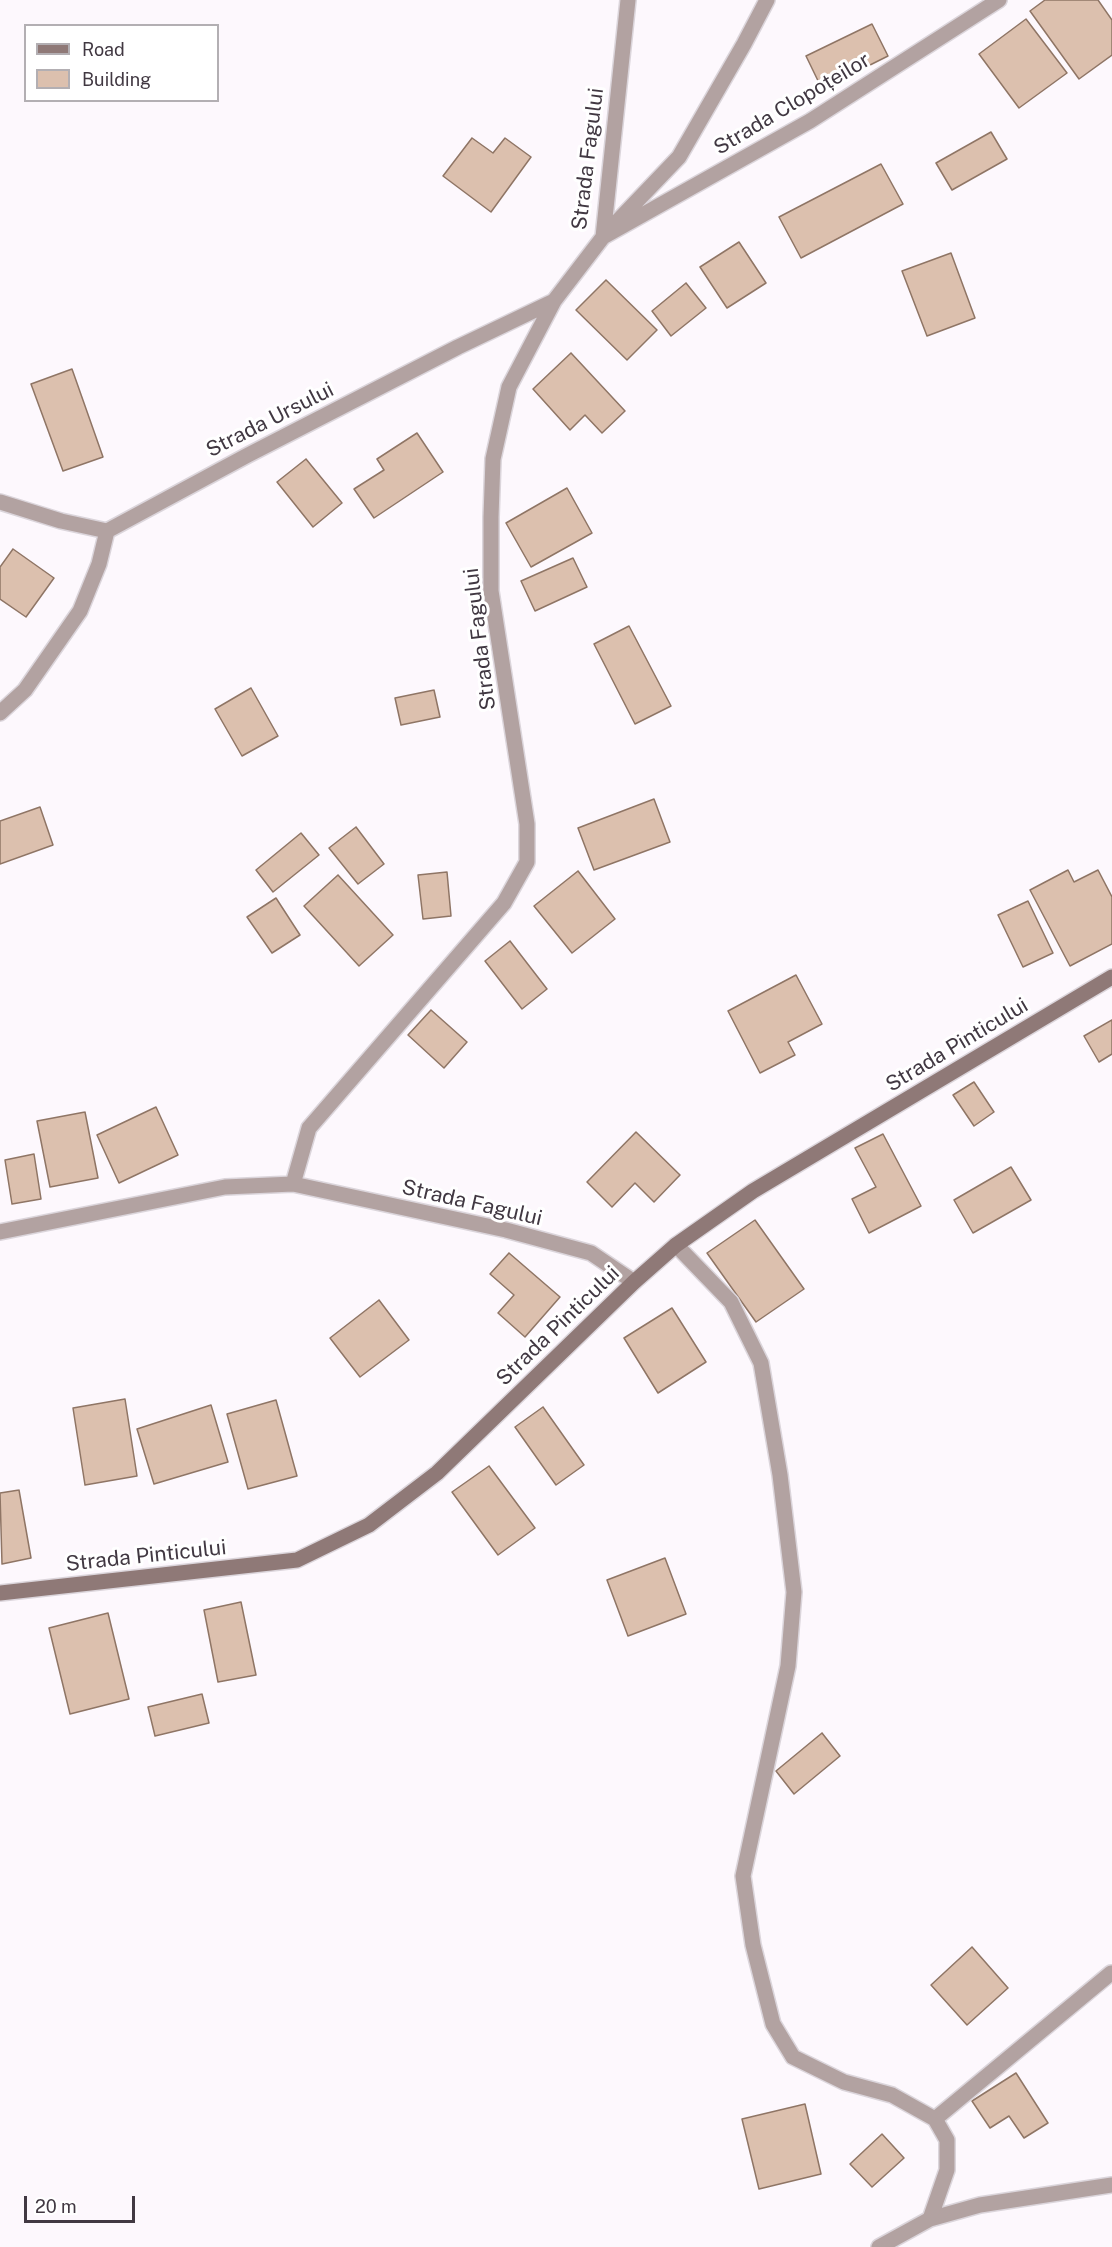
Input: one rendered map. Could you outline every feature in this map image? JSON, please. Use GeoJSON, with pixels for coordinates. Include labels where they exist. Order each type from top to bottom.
{"type":"FeatureCollection","features":[{"type":"Feature","properties":{"kind":"main road","name":"Strada Pinticului"},"geometry":{"type":"LineString","coordinates":[[0,1593],[297,1560],[369,1525],[437,1473],[634,1282],[676,1245],[753,1191],[1112,977]]}},
{"type":"Feature","properties":{"kind":"street","name":"Strada Fagului"},"geometry":{"type":"LineString","coordinates":[[293,1184],[309,1128],[504,903],[527,862],[527,824],[491,591],[493,459],[509,387],[554,300],[603,237],[628,0]]}},
{"type":"Feature","properties":{"kind":"street"},"geometry":{"type":"LineString","coordinates":[[603,237],[679,157],[767,0]]}},
{"type":"Feature","properties":{"kind":"street","name":"Strada Clopoțeilor"},"geometry":{"type":"LineString","coordinates":[[603,237],[810,122],[999,0]]}},
{"type":"Feature","properties":{"kind":"street","name":"Strada Ursului"},"geometry":{"type":"LineString","coordinates":[[107,531],[248,455],[554,300]]}},
{"type":"Feature","properties":{"kind":"street"},"geometry":{"type":"LineString","coordinates":[[0,502],[107,531],[99,564],[80,611],[25,690],[0,713]]}},
{"type":"Feature","properties":{"kind":"street","name":"Strada Fagului"},"geometry":{"type":"LineString","coordinates":[[0,1232],[225,1187],[293,1184],[506,1230],[591,1254],[634,1282]]}},
{"type":"Feature","properties":{"kind":"street"},"geometry":{"type":"LineString","coordinates":[[676,1245],[731,1302],[761,1363],[780,1475],[794,1592],[788,1666],[743,1876],[753,1945],[773,2024],[793,2058],[844,2082],[892,2095],[935,2119],[947,2140],[947,2170],[930,2219]]}},
{"type":"Feature","properties":{"kind":"street"},"geometry":{"type":"LineString","coordinates":[[935,2119],[1111,1973]]}},
{"type":"Feature","properties":{"kind":"street"},"geometry":{"type":"LineString","coordinates":[[879,2247],[930,2219],[981,2205],[1112,2185]]}},
{"type":"Feature","properties":{"kind":"building"},"geometry":{"type":"Polygon","coordinates":[[[1045,0],[1098,0],[1112,20],[1112,55],[1079,79],[1030,11],[1045,0]]]}},
{"type":"Feature","properties":{"kind":"building"},"geometry":{"type":"Polygon","coordinates":[[[1026,19],[1067,73],[1019,108],[979,54],[1026,19]]]}},
{"type":"Feature","properties":{"kind":"building"},"geometry":{"type":"Polygon","coordinates":[[[872,24],[888,56],[822,89],[806,56],[872,24]]]}},
{"type":"Feature","properties":{"kind":"building"},"geometry":{"type":"Polygon","coordinates":[[[991,132],[1007,159],[952,190],[936,163],[991,132]]]}},
{"type":"Feature","properties":{"kind":"building"},"geometry":{"type":"Polygon","coordinates":[[[472,138],[493,153],[505,138],[531,157],[491,212],[443,176],[472,138]]]}},
{"type":"Feature","properties":{"kind":"building"},"geometry":{"type":"Polygon","coordinates":[[[881,164],[903,204],[801,258],[779,217],[881,164]]]}},
{"type":"Feature","properties":{"kind":"building"},"geometry":{"type":"Polygon","coordinates":[[[739,242],[766,283],[727,308],[700,267],[739,242]]]}},
{"type":"Feature","properties":{"kind":"building"},"geometry":{"type":"Polygon","coordinates":[[[951,253],[975,318],[927,336],[902,271],[951,253]]]}},
{"type":"Feature","properties":{"kind":"building"},"geometry":{"type":"Polygon","coordinates":[[[606,280],[657,330],[627,360],[576,310],[606,280]]]}},
{"type":"Feature","properties":{"kind":"building"},"geometry":{"type":"Polygon","coordinates":[[[686,283],[706,308],[671,336],[652,311],[686,283]]]}},
{"type":"Feature","properties":{"kind":"building"},"geometry":{"type":"Polygon","coordinates":[[[571,353],[625,411],[602,433],[585,415],[570,430],[533,389],[571,353]]]}},
{"type":"Feature","properties":{"kind":"building"},"geometry":{"type":"Polygon","coordinates":[[[72,369],[103,457],[63,471],[31,384],[72,369]]]}},
{"type":"Feature","properties":{"kind":"building"},"geometry":{"type":"Polygon","coordinates":[[[417,433],[443,472],[374,518],[354,489],[384,470],[377,459],[417,433]]]}},
{"type":"Feature","properties":{"kind":"building"},"geometry":{"type":"Polygon","coordinates":[[[306,459],[342,503],[313,527],[277,482],[306,459]]]}},
{"type":"Feature","properties":{"kind":"building"},"geometry":{"type":"Polygon","coordinates":[[[567,488],[592,533],[531,567],[506,523],[567,488]]]}},
{"type":"Feature","properties":{"kind":"building"},"geometry":{"type":"Polygon","coordinates":[[[13,549],[54,578],[26,617],[0,599],[0,567],[13,549]]]}},
{"type":"Feature","properties":{"kind":"building"},"geometry":{"type":"Polygon","coordinates":[[[573,558],[587,587],[535,611],[521,581],[573,558]]]}},
{"type":"Feature","properties":{"kind":"building"},"geometry":{"type":"Polygon","coordinates":[[[629,626],[671,706],[635,724],[594,644],[629,626]]]}},
{"type":"Feature","properties":{"kind":"building"},"geometry":{"type":"Polygon","coordinates":[[[251,688],[278,736],[242,756],[215,709],[251,688]]]}},
{"type":"Feature","properties":{"kind":"building"},"geometry":{"type":"Polygon","coordinates":[[[434,690],[440,717],[401,725],[395,698],[434,690]]]}},
{"type":"Feature","properties":{"kind":"building"},"geometry":{"type":"Polygon","coordinates":[[[654,799],[670,842],[594,870],[578,828],[654,799]]]}},
{"type":"Feature","properties":{"kind":"building"},"geometry":{"type":"Polygon","coordinates":[[[40,807],[53,845],[0,864],[0,821],[40,807]]]}},
{"type":"Feature","properties":{"kind":"building"},"geometry":{"type":"Polygon","coordinates":[[[356,827],[384,864],[358,884],[329,848],[356,827]]]}},
{"type":"Feature","properties":{"kind":"building"},"geometry":{"type":"Polygon","coordinates":[[[301,833],[319,855],[273,892],[256,870],[301,833]]]}},
{"type":"Feature","properties":{"kind":"building"},"geometry":{"type":"Polygon","coordinates":[[[1068,870],[1074,882],[1098,870],[1112,897],[1112,944],[1070,966],[1030,890],[1068,870]]]}},
{"type":"Feature","properties":{"kind":"building"},"geometry":{"type":"Polygon","coordinates":[[[578,871],[615,919],[572,953],[534,906],[578,871]]]}},
{"type":"Feature","properties":{"kind":"building"},"geometry":{"type":"Polygon","coordinates":[[[447,872],[451,916],[423,919],[418,875],[447,872]]]}},
{"type":"Feature","properties":{"kind":"building"},"geometry":{"type":"Polygon","coordinates":[[[338,875],[393,935],[359,966],[304,906],[338,875]]]}},
{"type":"Feature","properties":{"kind":"building"},"geometry":{"type":"Polygon","coordinates":[[[276,898],[300,935],[272,953],[247,917],[276,898]]]}},
{"type":"Feature","properties":{"kind":"building"},"geometry":{"type":"Polygon","coordinates":[[[1028,901],[1053,953],[1023,967],[998,915],[1028,901]]]}},
{"type":"Feature","properties":{"kind":"building"},"geometry":{"type":"Polygon","coordinates":[[[510,941],[547,989],[522,1009],[485,961],[510,941]]]}},
{"type":"Feature","properties":{"kind":"building"},"geometry":{"type":"Polygon","coordinates":[[[796,975],[822,1024],[788,1042],[795,1055],[760,1073],[728,1011],[796,975]]]}},
{"type":"Feature","properties":{"kind":"building"},"geometry":{"type":"Polygon","coordinates":[[[431,1010],[467,1042],[444,1068],[408,1035],[431,1010]]]}},
{"type":"Feature","properties":{"kind":"building"},"geometry":{"type":"Polygon","coordinates":[[[1112,1020],[1112,1054],[1099,1062],[1084,1036],[1112,1020]]]}},
{"type":"Feature","properties":{"kind":"building"},"geometry":{"type":"Polygon","coordinates":[[[974,1082],[994,1112],[974,1126],[953,1095],[974,1082]]]}},
{"type":"Feature","properties":{"kind":"building"},"geometry":{"type":"Polygon","coordinates":[[[156,1107],[178,1155],[119,1183],[97,1135],[156,1107]]]}},
{"type":"Feature","properties":{"kind":"building"},"geometry":{"type":"Polygon","coordinates":[[[85,1112],[98,1178],[50,1187],[37,1121],[85,1112]]]}},
{"type":"Feature","properties":{"kind":"building"},"geometry":{"type":"Polygon","coordinates":[[[636,1132],[680,1175],[654,1202],[635,1183],[612,1207],[587,1182],[636,1132]]]}},
{"type":"Feature","properties":{"kind":"building"},"geometry":{"type":"Polygon","coordinates":[[[883,1134],[921,1206],[869,1233],[852,1199],[876,1187],[855,1148],[883,1134]]]}},
{"type":"Feature","properties":{"kind":"building"},"geometry":{"type":"Polygon","coordinates":[[[34,1154],[41,1199],[12,1204],[5,1160],[34,1154]]]}},
{"type":"Feature","properties":{"kind":"building"},"geometry":{"type":"Polygon","coordinates":[[[1011,1167],[1031,1200],[973,1233],[954,1200],[1011,1167]]]}},
{"type":"Feature","properties":{"kind":"building"},"geometry":{"type":"Polygon","coordinates":[[[755,1220],[804,1289],[756,1322],[707,1253],[755,1220]]]}},
{"type":"Feature","properties":{"kind":"building"},"geometry":{"type":"Polygon","coordinates":[[[509,1253],[560,1297],[525,1337],[498,1313],[514,1295],[490,1274],[509,1253]]]}},
{"type":"Feature","properties":{"kind":"building"},"geometry":{"type":"Polygon","coordinates":[[[379,1300],[409,1340],[360,1377],[330,1338],[379,1300]]]}},
{"type":"Feature","properties":{"kind":"building"},"geometry":{"type":"Polygon","coordinates":[[[672,1308],[706,1362],[658,1393],[624,1338],[672,1308]]]}},
{"type":"Feature","properties":{"kind":"building"},"geometry":{"type":"Polygon","coordinates":[[[125,1399],[137,1476],[85,1485],[73,1408],[125,1399]]]}},
{"type":"Feature","properties":{"kind":"building"},"geometry":{"type":"Polygon","coordinates":[[[276,1400],[297,1476],[248,1489],[227,1414],[276,1400]]]}},
{"type":"Feature","properties":{"kind":"building"},"geometry":{"type":"Polygon","coordinates":[[[211,1405],[228,1462],[154,1484],[137,1429],[211,1405]]]}},
{"type":"Feature","properties":{"kind":"building"},"geometry":{"type":"Polygon","coordinates":[[[543,1407],[584,1465],[556,1485],[515,1427],[543,1407]]]}},
{"type":"Feature","properties":{"kind":"building"},"geometry":{"type":"Polygon","coordinates":[[[489,1466],[535,1528],[498,1555],[452,1492],[489,1466]]]}},
{"type":"Feature","properties":{"kind":"building"},"geometry":{"type":"Polygon","coordinates":[[[19,1490],[31,1558],[2,1564],[0,1493],[19,1490]]]}},
{"type":"Feature","properties":{"kind":"building"},"geometry":{"type":"Polygon","coordinates":[[[665,1558],[686,1614],[628,1636],[607,1580],[665,1558]]]}},
{"type":"Feature","properties":{"kind":"building"},"geometry":{"type":"Polygon","coordinates":[[[241,1602],[256,1675],[218,1682],[204,1610],[241,1602]]]}},
{"type":"Feature","properties":{"kind":"building"},"geometry":{"type":"Polygon","coordinates":[[[108,1613],[129,1699],[70,1714],[49,1628],[108,1613]]]}},
{"type":"Feature","properties":{"kind":"building"},"geometry":{"type":"Polygon","coordinates":[[[202,1694],[209,1723],[155,1736],[148,1707],[202,1694]]]}},
{"type":"Feature","properties":{"kind":"building"},"geometry":{"type":"Polygon","coordinates":[[[822,1733],[840,1756],[794,1794],[776,1771],[822,1733]]]}},
{"type":"Feature","properties":{"kind":"building"},"geometry":{"type":"Polygon","coordinates":[[[972,1947],[1008,1988],[967,2025],[931,1985],[972,1947]]]}},
{"type":"Feature","properties":{"kind":"building"},"geometry":{"type":"Polygon","coordinates":[[[1016,2073],[1048,2123],[1024,2138],[1009,2116],[990,2128],[972,2101],[1016,2073]]]}},
{"type":"Feature","properties":{"kind":"building"},"geometry":{"type":"Polygon","coordinates":[[[805,2104],[821,2174],[759,2189],[742,2119],[805,2104]]]}},
{"type":"Feature","properties":{"kind":"building"},"geometry":{"type":"Polygon","coordinates":[[[882,2134],[904,2158],[872,2187],[850,2164],[882,2134]]]}}]}
